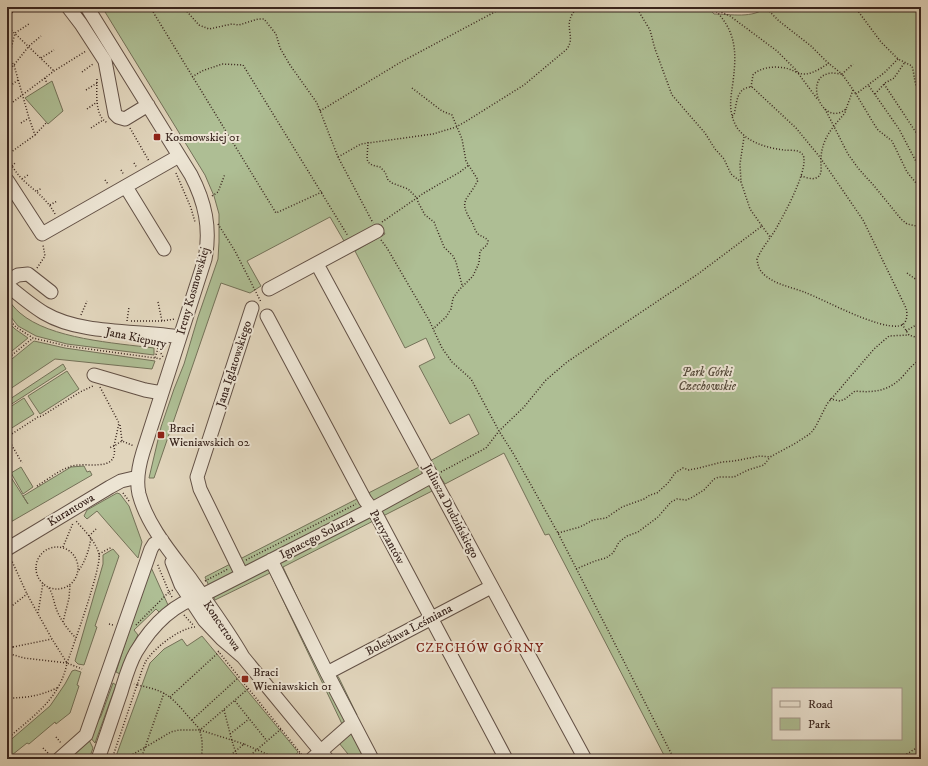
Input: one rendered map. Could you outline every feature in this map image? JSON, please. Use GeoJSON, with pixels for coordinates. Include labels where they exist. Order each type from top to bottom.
{"type":"FeatureCollection","features":[{"type":"Feature","properties":{"kind":"street"},"geometry":{"type":"LineString","coordinates":[[68,7],[105,61],[115,114],[118,117],[125,119],[148,106]]}},
{"type":"Feature","properties":{"kind":"street","name":"Ireny Kosmowskiej"},"geometry":{"type":"LineString","coordinates":[[87,7],[191,175],[199,192],[206,217],[208,232],[202,268],[143,452],[138,477],[139,493],[143,505],[195,599]]}},
{"type":"Feature","properties":{"kind":"street"},"geometry":{"type":"LineString","coordinates":[[7,180],[42,234],[125,181],[154,170],[179,156]]}},
{"type":"Feature","properties":{"kind":"street"},"geometry":{"type":"LineString","coordinates":[[125,181],[164,249]]}},
{"type":"Feature","properties":{"kind":"street"},"geometry":{"type":"LineString","coordinates":[[263,292],[317,264],[375,230]]}},
{"type":"Feature","properties":{"kind":"street","name":"Juliusza Dudzińskiego"},"geometry":{"type":"LineString","coordinates":[[317,264],[585,759]]}},
{"type":"Feature","properties":{"kind":"street"},"geometry":{"type":"LineString","coordinates":[[13,278],[28,274],[51,292]]}},
{"type":"Feature","properties":{"kind":"street","name":"Jana Kiepury"},"geometry":{"type":"LineString","coordinates":[[7,285],[22,298],[45,314],[73,324],[125,338],[178,342]]}},
{"type":"Feature","properties":{"kind":"street","name":"Jana Iglatowskiego"},"geometry":{"type":"LineString","coordinates":[[240,570],[200,489],[197,477],[252,308]]}},
{"type":"Feature","properties":{"kind":"street","name":"Partyzantów"},"geometry":{"type":"LineString","coordinates":[[267,316],[368,504],[377,516],[506,759]]}},
{"type":"Feature","properties":{"kind":"street"},"geometry":{"type":"LineString","coordinates":[[94,375],[145,390],[162,393]]}},
{"type":"Feature","properties":{"kind":"street","name":"Ignacego Solarza"},"geometry":{"type":"LineString","coordinates":[[98,759],[134,657],[142,644],[195,599],[240,570],[271,560],[368,504],[432,476]]}},
{"type":"Feature","properties":{"kind":"street","name":"Kurantowa"},"geometry":{"type":"LineString","coordinates":[[8,553],[110,487],[121,481],[138,477]]}},
{"type":"Feature","properties":{"kind":"street"},"geometry":{"type":"LineString","coordinates":[[53,756],[86,735],[151,549],[154,544],[164,543]]}},
{"type":"Feature","properties":{"kind":"street"},"geometry":{"type":"LineString","coordinates":[[271,560],[327,674],[372,759]]}},
{"type":"Feature","properties":{"kind":"street","name":"Bolesława Leśmiana"},"geometry":{"type":"LineString","coordinates":[[327,674],[491,587]]}},
{"type":"Feature","properties":{"kind":"street","name":"Koncertowa"},"geometry":{"type":"LineString","coordinates":[[195,599],[204,620],[242,657],[315,756]]}},
{"type":"Feature","properties":{"kind":"street"},"geometry":{"type":"LineString","coordinates":[[315,756],[354,723]]}},
{"type":"Feature","properties":{"kind":"path"},"geometry":{"type":"LineString","coordinates":[[150,7],[276,213],[322,192]]}},
{"type":"Feature","properties":{"kind":"path"},"geometry":{"type":"LineString","coordinates":[[183,7],[199,25],[209,29],[232,24],[239,25],[258,19],[264,19],[276,34],[280,48],[287,60],[317,103],[338,157],[375,230],[387,248],[437,336],[442,348],[450,360],[470,379],[558,533],[674,759]]}},
{"type":"Feature","properties":{"kind":"path"},"geometry":{"type":"LineString","coordinates":[[320,111],[401,62],[504,7]]}},
{"type":"Feature","properties":{"kind":"path"},"geometry":{"type":"LineString","coordinates":[[338,157],[361,144],[368,142],[433,134],[465,122],[524,85],[567,49],[570,41],[570,17],[578,7]]}},
{"type":"Feature","properties":{"kind":"path"},"geometry":{"type":"LineString","coordinates":[[636,7],[650,30],[655,49],[672,95],[705,133],[722,157],[731,174],[741,182]]}},
{"type":"Feature","properties":{"kind":"path"},"geometry":{"type":"LineString","coordinates":[[712,7],[726,23],[734,41],[734,61],[730,106],[732,116],[738,130],[744,136],[770,147],[801,153],[804,160],[801,176],[778,226],[757,259],[759,269],[768,278],[785,286],[876,322],[899,326],[907,318],[904,302],[863,220],[821,158],[796,128],[752,87]]}},
{"type":"Feature","properties":{"kind":"path"},"geometry":{"type":"LineString","coordinates":[[765,7],[842,74],[878,130],[892,141],[907,172],[921,189]]}},
{"type":"Feature","properties":{"kind":"path"},"geometry":{"type":"LineString","coordinates":[[855,7],[882,42],[898,59],[912,66],[916,76],[915,84],[921,95]]}},
{"type":"Feature","properties":{"kind":"path"},"geometry":{"type":"LineString","coordinates":[[714,9],[730,16],[770,45],[785,58],[825,110],[854,164],[875,187],[901,220],[907,224],[921,227]]}},
{"type":"Feature","properties":{"kind":"path"},"geometry":{"type":"LineString","coordinates":[[7,16],[16,10]]}},
{"type":"Feature","properties":{"kind":"path"},"geometry":{"type":"LineString","coordinates":[[29,24],[14,33],[11,49],[7,56],[14,65],[35,135]]}},
{"type":"Feature","properties":{"kind":"path"},"geometry":{"type":"LineString","coordinates":[[7,26],[54,71]]}},
{"type":"Feature","properties":{"kind":"path"},"geometry":{"type":"LineString","coordinates":[[7,70],[14,65],[29,46],[41,36]]}},
{"type":"Feature","properties":{"kind":"path"},"geometry":{"type":"LineString","coordinates":[[40,58],[54,50]]}},
{"type":"Feature","properties":{"kind":"path"},"geometry":{"type":"LineString","coordinates":[[13,102],[54,71],[86,51]]}},
{"type":"Feature","properties":{"kind":"path"},"geometry":{"type":"LineString","coordinates":[[856,94],[884,73],[898,59]]}},
{"type":"Feature","properties":{"kind":"path"},"geometry":{"type":"LineString","coordinates":[[82,72],[98,60]]}},
{"type":"Feature","properties":{"kind":"path"},"geometry":{"type":"LineString","coordinates":[[875,94],[884,84],[894,78],[906,62]]}},
{"type":"Feature","properties":{"kind":"path"},"geometry":{"type":"LineString","coordinates":[[752,87],[753,75],[764,69],[786,68],[805,74],[810,73],[828,63]]}},
{"type":"Feature","properties":{"kind":"path"},"geometry":{"type":"LineString","coordinates":[[192,77],[202,71],[222,64],[243,65],[353,244]]}},
{"type":"Feature","properties":{"kind":"path"},"geometry":{"type":"LineString","coordinates":[[818,100],[817,87],[819,79],[827,73],[842,74],[853,64]]}},
{"type":"Feature","properties":{"kind":"path"},"geometry":{"type":"LineString","coordinates":[[45,78],[48,84]]}},
{"type":"Feature","properties":{"kind":"path"},"geometry":{"type":"LineString","coordinates":[[97,78],[97,102],[103,120],[107,123],[116,124],[125,119],[154,170]]}},
{"type":"Feature","properties":{"kind":"path"},"geometry":{"type":"LineString","coordinates":[[10,86],[19,80]]}},
{"type":"Feature","properties":{"kind":"path"},"geometry":{"type":"LineString","coordinates":[[86,90],[97,83]]}},
{"type":"Feature","properties":{"kind":"path"},"geometry":{"type":"LineString","coordinates":[[884,84],[921,140]]}},
{"type":"Feature","properties":{"kind":"path"},"geometry":{"type":"LineString","coordinates":[[869,85],[899,129],[921,171]]}},
{"type":"Feature","properties":{"kind":"path"},"geometry":{"type":"LineString","coordinates":[[732,116],[734,115],[738,94],[745,88],[752,87]]}},
{"type":"Feature","properties":{"kind":"path"},"geometry":{"type":"LineString","coordinates":[[412,88],[442,110],[450,114],[455,120],[462,139],[466,161],[478,180],[465,201],[465,209],[467,216],[477,232],[486,238],[488,243],[480,251],[479,263],[473,276],[462,285],[453,298],[449,313],[433,329]]}},
{"type":"Feature","properties":{"kind":"path"},"geometry":{"type":"LineString","coordinates":[[801,176],[813,179],[818,177],[821,173],[821,158],[824,141],[845,113],[853,90]]}},
{"type":"Feature","properties":{"kind":"path"},"geometry":{"type":"LineString","coordinates":[[87,109],[97,102]]}},
{"type":"Feature","properties":{"kind":"path"},"geometry":{"type":"LineString","coordinates":[[825,110],[836,114],[846,110]]}},
{"type":"Feature","properties":{"kind":"path"},"geometry":{"type":"LineString","coordinates":[[20,123],[29,118]]}},
{"type":"Feature","properties":{"kind":"path"},"geometry":{"type":"LineString","coordinates":[[91,128],[103,120]]}},
{"type":"Feature","properties":{"kind":"path"},"geometry":{"type":"LineString","coordinates":[[47,122],[35,135],[7,156],[12,166],[22,179],[37,191],[56,214]]}},
{"type":"Feature","properties":{"kind":"path"},"geometry":{"type":"LineString","coordinates":[[744,136],[740,164],[741,182],[750,209],[770,237]]}},
{"type":"Feature","properties":{"kind":"path"},"geometry":{"type":"LineString","coordinates":[[368,142],[368,162],[385,172],[388,180],[408,190],[417,198],[425,215],[434,222],[444,247],[453,256],[456,262],[462,285]]}},
{"type":"Feature","properties":{"kind":"path"},"geometry":{"type":"LineString","coordinates":[[134,163],[137,168]]}},
{"type":"Feature","properties":{"kind":"path"},"geometry":{"type":"LineString","coordinates":[[375,230],[417,198],[469,165]]}},
{"type":"Feature","properties":{"kind":"path"},"geometry":{"type":"LineString","coordinates":[[121,170],[125,181]]}},
{"type":"Feature","properties":{"kind":"path"},"geometry":{"type":"LineString","coordinates":[[176,172],[192,208],[196,228]]}},
{"type":"Feature","properties":{"kind":"path"},"geometry":{"type":"LineString","coordinates":[[212,196],[218,192],[225,174]]}},
{"type":"Feature","properties":{"kind":"path"},"geometry":{"type":"LineString","coordinates":[[22,179],[28,175]]}},
{"type":"Feature","properties":{"kind":"path"},"geometry":{"type":"LineString","coordinates":[[105,180],[108,184]]}},
{"type":"Feature","properties":{"kind":"path"},"geometry":{"type":"LineString","coordinates":[[37,191],[42,188]]}},
{"type":"Feature","properties":{"kind":"path"},"geometry":{"type":"LineString","coordinates":[[50,205],[57,201]]}},
{"type":"Feature","properties":{"kind":"path"},"geometry":{"type":"LineString","coordinates":[[218,224],[263,292],[258,296],[252,308]]}},
{"type":"Feature","properties":{"kind":"path"},"geometry":{"type":"LineString","coordinates":[[432,476],[486,448],[499,431],[524,407],[546,380],[568,362],[698,274],[762,226]]}},
{"type":"Feature","properties":{"kind":"path"},"geometry":{"type":"LineString","coordinates":[[36,268],[45,256],[42,243]]}},
{"type":"Feature","properties":{"kind":"path"},"geometry":{"type":"LineString","coordinates":[[7,259],[13,278]]}},
{"type":"Feature","properties":{"kind":"path"},"geometry":{"type":"LineString","coordinates":[[907,273],[921,282]]}},
{"type":"Feature","properties":{"kind":"path"},"geometry":{"type":"LineString","coordinates":[[81,315],[87,300]]}},
{"type":"Feature","properties":{"kind":"path"},"geometry":{"type":"LineString","coordinates":[[158,302],[162,321]]}},
{"type":"Feature","properties":{"kind":"path"},"geometry":{"type":"LineString","coordinates":[[127,321],[129,307]]}},
{"type":"Feature","properties":{"kind":"path"},"geometry":{"type":"LineString","coordinates":[[75,313],[87,316]]}},
{"type":"Feature","properties":{"kind":"path"},"geometry":{"type":"LineString","coordinates":[[124,321],[162,321],[175,319],[179,314]]}},
{"type":"Feature","properties":{"kind":"path"},"geometry":{"type":"LineString","coordinates":[[7,317],[16,327],[33,338],[67,346],[164,360],[158,348],[155,358]]}},
{"type":"Feature","properties":{"kind":"path"},"geometry":{"type":"LineString","coordinates":[[906,331],[921,320]]}},
{"type":"Feature","properties":{"kind":"path"},"geometry":{"type":"LineString","coordinates":[[902,324],[909,335]]}},
{"type":"Feature","properties":{"kind":"path"},"geometry":{"type":"LineString","coordinates":[[576,569],[606,558],[613,553],[619,542],[638,532],[661,515],[670,502],[677,499],[686,500],[695,497],[704,490],[714,478],[734,477],[748,470],[764,465],[770,457],[811,433],[830,399],[871,351],[887,337],[909,335],[921,339]]}},
{"type":"Feature","properties":{"kind":"path"},"geometry":{"type":"LineString","coordinates":[[7,359],[33,338]]}},
{"type":"Feature","properties":{"kind":"path"},"geometry":{"type":"LineString","coordinates":[[830,399],[840,401],[845,399],[854,391],[870,393],[884,390],[898,381],[908,368],[921,359]]}},
{"type":"Feature","properties":{"kind":"path"},"geometry":{"type":"LineString","coordinates":[[22,463],[7,437],[80,392],[98,384],[119,423],[122,441]]}},
{"type":"Feature","properties":{"kind":"path"},"geometry":{"type":"LineString","coordinates":[[37,486],[70,466],[86,464],[98,466],[107,464],[113,458],[119,423]]}},
{"type":"Feature","properties":{"kind":"path"},"geometry":{"type":"LineString","coordinates":[[109,448],[122,441]]}},
{"type":"Feature","properties":{"kind":"path"},"geometry":{"type":"LineString","coordinates":[[122,441],[134,446]]}},
{"type":"Feature","properties":{"kind":"path"},"geometry":{"type":"LineString","coordinates":[[558,533],[578,528],[591,520],[606,518],[624,506],[657,493],[668,484],[675,473],[683,468],[689,470],[722,462],[760,456],[770,457]]}},
{"type":"Feature","properties":{"kind":"path"},"geometry":{"type":"LineString","coordinates":[[122,491],[127,498]]}},
{"type":"Feature","properties":{"kind":"path"},"geometry":{"type":"LineString","coordinates":[[200,579],[205,581],[240,570],[368,504]]}},
{"type":"Feature","properties":{"kind":"path"},"geometry":{"type":"LineString","coordinates":[[7,738],[42,708],[57,692],[64,676],[96,573],[99,554],[90,537],[76,521]]}},
{"type":"Feature","properties":{"kind":"path"},"geometry":{"type":"LineString","coordinates":[[63,547],[73,523]]}},
{"type":"Feature","properties":{"kind":"path"},"geometry":{"type":"LineString","coordinates":[[49,588],[56,590],[65,588],[76,577],[85,561],[89,549],[90,537],[96,529]]}},
{"type":"Feature","properties":{"kind":"path"},"geometry":{"type":"LineString","coordinates":[[76,638],[58,614],[53,594],[43,583],[36,570],[36,561],[48,548],[56,546],[63,547],[75,555],[78,561],[79,570]]}},
{"type":"Feature","properties":{"kind":"path"},"geometry":{"type":"LineString","coordinates":[[99,554],[112,547]]}},
{"type":"Feature","properties":{"kind":"path"},"geometry":{"type":"LineString","coordinates":[[8,553],[27,594],[67,663]]}},
{"type":"Feature","properties":{"kind":"path"},"geometry":{"type":"LineString","coordinates":[[123,628],[131,630],[169,592],[156,560]]}},
{"type":"Feature","properties":{"kind":"path"},"geometry":{"type":"LineString","coordinates":[[38,613],[43,583]]}},
{"type":"Feature","properties":{"kind":"path"},"geometry":{"type":"LineString","coordinates":[[63,622],[69,598],[70,584]]}},
{"type":"Feature","properties":{"kind":"path"},"geometry":{"type":"LineString","coordinates":[[8,609],[27,594]]}},
{"type":"Feature","properties":{"kind":"path"},"geometry":{"type":"LineString","coordinates":[[200,630],[194,626],[163,643],[146,661],[137,685],[164,693],[170,697],[192,720],[200,730],[201,759]]}},
{"type":"Feature","properties":{"kind":"path"},"geometry":{"type":"LineString","coordinates":[[7,647],[52,638]]}},
{"type":"Feature","properties":{"kind":"path"},"geometry":{"type":"LineString","coordinates":[[7,640],[13,647]]}},
{"type":"Feature","properties":{"kind":"path"},"geometry":{"type":"LineString","coordinates":[[214,646],[300,752],[315,756]]}},
{"type":"Feature","properties":{"kind":"path"},"geometry":{"type":"LineString","coordinates":[[7,652],[24,658],[67,663],[82,669]]}},
{"type":"Feature","properties":{"kind":"path"},"geometry":{"type":"LineString","coordinates":[[170,697],[219,652]]}},
{"type":"Feature","properties":{"kind":"path"},"geometry":{"type":"LineString","coordinates":[[192,720],[239,676]]}},
{"type":"Feature","properties":{"kind":"path"},"geometry":{"type":"LineString","coordinates":[[7,698],[27,698],[46,694],[59,687]]}},
{"type":"Feature","properties":{"kind":"path"},"geometry":{"type":"LineString","coordinates":[[200,730],[249,688]]}},
{"type":"Feature","properties":{"kind":"path"},"geometry":{"type":"LineString","coordinates":[[141,759],[164,693]]}},
{"type":"Feature","properties":{"kind":"path"},"geometry":{"type":"LineString","coordinates":[[235,701],[267,741]]}},
{"type":"Feature","properties":{"kind":"path"},"geometry":{"type":"LineString","coordinates":[[224,710],[238,759]]}},
{"type":"Feature","properties":{"kind":"path"},"geometry":{"type":"LineString","coordinates":[[230,734],[249,719]]}},
{"type":"Feature","properties":{"kind":"path"},"geometry":{"type":"LineString","coordinates":[[246,759],[281,728]]}},
{"type":"Feature","properties":{"kind":"path"},"geometry":{"type":"LineString","coordinates":[[125,759],[171,732],[200,730],[244,744],[278,759]]}},
{"type":"Feature","properties":{"kind":"path"},"geometry":{"type":"LineString","coordinates":[[226,759],[244,744]]}},
{"type":"Feature","properties":{"kind":"path"},"geometry":{"type":"LineString","coordinates":[[899,759],[921,745]]}},
{"type":"Feature","properties":{"kind":"path"},"geometry":{"type":"LineString","coordinates":[[44,748],[53,756]]}},
{"type":"Feature","properties":{"kind":"path"},"geometry":{"type":"LineString","coordinates":[[292,759],[300,752]]}},
{"type":"Feature","properties":{"kind":"path"},"geometry":{"type":"LineString","coordinates":[[340,759],[344,755],[348,759]]}},
{"type":"Feature","properties":{"kind":"green space","name":"Park Górki Czechowskie"},"geometry":{"type":"Polygon","coordinates":[[[102,7],[708,7],[714,14],[742,15],[761,11],[766,7],[921,7],[921,759],[666,759],[549,534],[545,535],[504,453],[445,484],[430,461],[479,434],[469,414],[450,424],[419,366],[435,358],[426,338],[405,348],[355,251],[385,234],[379,224],[344,241],[330,217],[247,261],[261,286],[250,293],[221,283],[154,478],[149,478],[161,427],[184,364],[218,259],[219,214],[214,196],[205,175],[102,7]]]}},
{"type":"Feature","properties":{"kind":"green space"},"geometry":{"type":"Polygon","coordinates":[[[52,81],[63,111],[48,124],[25,98],[52,81]]]}},
{"type":"Feature","properties":{"kind":"green space"},"geometry":{"type":"Polygon","coordinates":[[[7,299],[20,313],[33,322],[48,329],[102,342],[154,348],[154,355],[67,344],[36,336],[18,326],[7,312],[7,299]]]}},
{"type":"Feature","properties":{"kind":"green space"},"geometry":{"type":"Polygon","coordinates":[[[7,321],[28,338],[7,355],[7,321]]]}},
{"type":"Feature","properties":{"kind":"green space"},"geometry":{"type":"Polygon","coordinates":[[[34,341],[65,348],[155,361],[152,369],[55,359],[7,391],[7,363],[34,341]]]}},
{"type":"Feature","properties":{"kind":"green space"},"geometry":{"type":"Polygon","coordinates":[[[63,364],[66,369],[7,407],[7,401],[63,364]]]}},
{"type":"Feature","properties":{"kind":"green space"},"geometry":{"type":"Polygon","coordinates":[[[67,371],[79,389],[40,414],[28,396],[67,371]]]}},
{"type":"Feature","properties":{"kind":"green space"},"geometry":{"type":"Polygon","coordinates":[[[24,398],[34,414],[7,431],[7,409],[24,398]]]}},
{"type":"Feature","properties":{"kind":"green space"},"geometry":{"type":"Polygon","coordinates":[[[423,465],[436,489],[283,567],[327,661],[339,678],[357,715],[342,724],[270,573],[215,600],[205,577],[423,465]]]}},
{"type":"Feature","properties":{"kind":"green space"},"geometry":{"type":"Polygon","coordinates":[[[84,466],[87,472],[90,471],[92,475],[9,523],[7,519],[7,471],[28,504],[23,496],[71,467],[84,466]]]}},
{"type":"Feature","properties":{"kind":"green space"},"geometry":{"type":"Polygon","coordinates":[[[21,467],[33,487],[23,494],[11,473],[21,467]]]}},
{"type":"Feature","properties":{"kind":"green space"},"geometry":{"type":"Polygon","coordinates":[[[117,493],[120,494],[129,506],[142,542],[138,558],[97,511],[87,519],[84,516],[87,510],[117,493]]]}},
{"type":"Feature","properties":{"kind":"green space"},"geometry":{"type":"Polygon","coordinates":[[[113,549],[119,556],[95,626],[97,627],[84,665],[78,664],[75,661],[103,564],[103,555],[113,549]]]}},
{"type":"Feature","properties":{"kind":"green space"},"geometry":{"type":"Polygon","coordinates":[[[150,565],[168,605],[160,613],[156,609],[134,630],[138,635],[120,674],[116,672],[150,565]]]}},
{"type":"Feature","properties":{"kind":"green space"},"geometry":{"type":"Polygon","coordinates":[[[202,636],[298,752],[295,756],[297,759],[115,759],[150,663],[164,649],[182,639],[187,646],[202,636]]]}},
{"type":"Feature","properties":{"kind":"green space"},"geometry":{"type":"Polygon","coordinates":[[[75,670],[81,672],[77,685],[79,686],[70,713],[56,724],[55,722],[29,744],[27,743],[7,759],[7,743],[50,706],[72,671],[75,670]]]}},
{"type":"Feature","properties":{"kind":"green space"},"geometry":{"type":"Polygon","coordinates":[[[113,683],[116,685],[95,743],[89,736],[101,716],[113,683]]]}},
{"type":"Feature","properties":{"kind":"green space"},"geometry":{"type":"Polygon","coordinates":[[[352,728],[368,759],[352,759],[339,743],[352,728]]]}},
{"type":"Feature","properties":{"kind":"green space"},"geometry":{"type":"Polygon","coordinates":[[[88,738],[93,748],[89,759],[74,759],[70,754],[88,738]]]}},
{"type":"Feature","properties":{"kind":"place","name":"Kosmowskiej 01"},"geometry":{"type":"Point","coordinates":[157,137]}},
{"type":"Feature","properties":{"kind":"place","name":"Braci Wieniawskich 02"},"geometry":{"type":"Point","coordinates":[161,435]}},
{"type":"Feature","properties":{"kind":"place","name":"Braci Wieniawskich 01"},"geometry":{"type":"Point","coordinates":[245,679]}},
{"type":"Feature","properties":{"kind":"district","name":"CZECHÓW GÓRNY"},"geometry":{"type":"Point","coordinates":[480,648]}}]}
